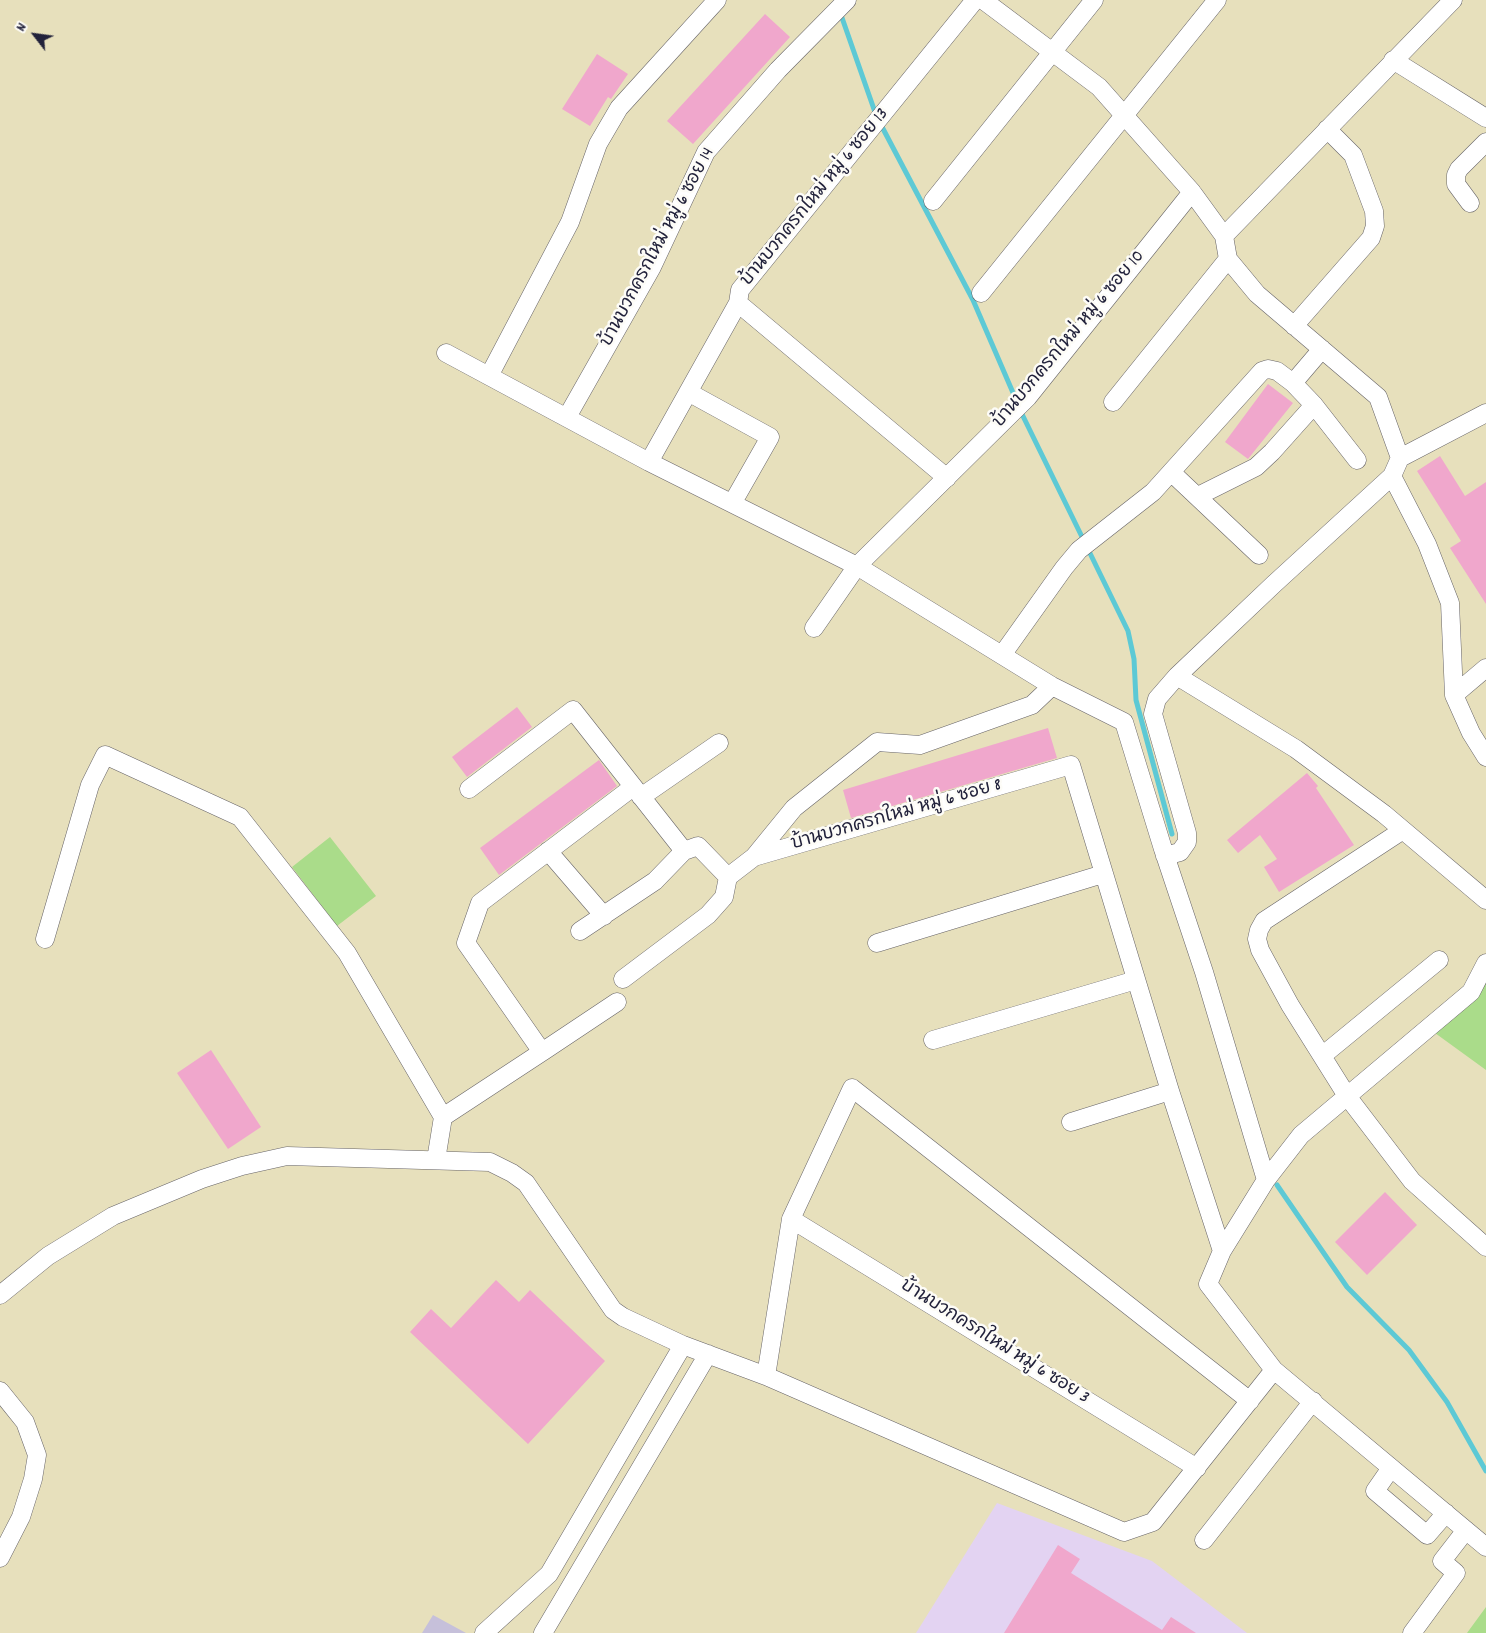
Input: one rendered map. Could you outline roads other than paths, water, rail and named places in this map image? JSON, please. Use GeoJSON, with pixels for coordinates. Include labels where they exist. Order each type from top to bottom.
{"type":"FeatureCollection","features":[{"type":"Feature","properties":{"kind":"street"},"geometry":{"type":"LineString","coordinates":[[489,376],[570,222],[598,144],[619,108],[717,0]]}},
{"type":"Feature","properties":{"kind":"street","name":"บ้านบวกครกใหม่ หมู่ 6 ซอย 14"},"geometry":{"type":"LineString","coordinates":[[567,417],[652,267],[706,152],[778,70],[847,0]]}},
{"type":"Feature","properties":{"kind":"street","name":"บ้านบวกครกใหม่ หมู่ 6 ซอย 13"},"geometry":{"type":"LineString","coordinates":[[649,462],[738,303],[740,290],[884,115],[975,0]]}},
{"type":"Feature","properties":{"kind":"street"},"geometry":{"type":"LineString","coordinates":[[983,0],[1099,87],[1192,192],[1224,236],[1228,260],[1257,294],[1378,397],[1400,458]]}},
{"type":"Feature","properties":{"kind":"street"},"geometry":{"type":"LineString","coordinates":[[933,201],[1094,0]]}},
{"type":"Feature","properties":{"kind":"street"},"geometry":{"type":"LineString","coordinates":[[981,294],[1217,0]]}},
{"type":"Feature","properties":{"kind":"street"},"geometry":{"type":"LineString","coordinates":[[1224,236],[1453,0]]}},
{"type":"Feature","properties":{"kind":"street"},"geometry":{"type":"LineString","coordinates":[[1394,60],[1486,118]]}},
{"type":"Feature","properties":{"kind":"street"},"geometry":{"type":"LineString","coordinates":[[1294,326],[1370,238],[1375,226],[1374,211],[1352,155],[1327,130]]}},
{"type":"Feature","properties":{"kind":"street"},"geometry":{"type":"LineString","coordinates":[[1470,203],[1456,184],[1456,175],[1486,142]]}},
{"type":"Feature","properties":{"kind":"street","name":"บ้านบวกครกใหม่ หมู่ 6 ซอย 10"},"geometry":{"type":"LineString","coordinates":[[814,628],[857,566],[1004,422],[1032,392],[1192,192]]}},
{"type":"Feature","properties":{"kind":"street"},"geometry":{"type":"LineString","coordinates":[[1113,402],[1228,260]]}},
{"type":"Feature","properties":{"kind":"street"},"geometry":{"type":"LineString","coordinates":[[738,303],[947,478]]}},
{"type":"Feature","properties":{"kind":"street"},"geometry":{"type":"LineString","coordinates":[[1292,383],[1322,349]]}},
{"type":"Feature","properties":{"kind":"street"},"geometry":{"type":"LineString","coordinates":[[446,353],[649,462],[733,502],[857,566],[1052,686],[1124,722],[1165,856],[1204,972],[1266,1180]]}},
{"type":"Feature","properties":{"kind":"street"},"geometry":{"type":"LineString","coordinates":[[1002,655],[1079,550],[1153,492],[1262,371],[1268,369],[1278,370],[1292,383],[1314,405],[1357,460]]}},
{"type":"Feature","properties":{"kind":"street"},"geometry":{"type":"LineString","coordinates":[[688,392],[770,437],[733,502]]}},
{"type":"Feature","properties":{"kind":"street"},"geometry":{"type":"LineString","coordinates":[[1198,496],[1256,467],[1314,405]]}},
{"type":"Feature","properties":{"kind":"street"},"geometry":{"type":"LineString","coordinates":[[1165,856],[1180,852],[1187,842],[1187,833],[1153,714],[1157,699],[1177,676],[1392,476],[1400,458],[1486,413]]}},
{"type":"Feature","properties":{"kind":"street"},"geometry":{"type":"LineString","coordinates":[[1171,472],[1259,554]]}},
{"type":"Feature","properties":{"kind":"street"},"geometry":{"type":"LineString","coordinates":[[1392,476],[1427,544],[1450,603],[1454,695],[1471,733],[1486,757]]}},
{"type":"Feature","properties":{"kind":"street"},"geometry":{"type":"LineString","coordinates":[[1454,695],[1486,668]]}},
{"type":"Feature","properties":{"kind":"street"},"geometry":{"type":"LineString","coordinates":[[1177,676],[1296,749],[1402,830],[1486,900]]}},
{"type":"Feature","properties":{"kind":"street"},"geometry":{"type":"LineString","coordinates":[[754,857],[794,808],[877,742],[920,745],[1032,705],[1052,686]]}},
{"type":"Feature","properties":{"kind":"street"},"geometry":{"type":"LineString","coordinates":[[469,789],[573,710],[684,851]]}},
{"type":"Feature","properties":{"kind":"street"},"geometry":{"type":"LineString","coordinates":[[542,1052],[466,943],[480,904],[548,851],[637,792],[719,743]]}},
{"type":"Feature","properties":{"kind":"street"},"geometry":{"type":"LineString","coordinates":[[45,939],[90,785],[105,755],[240,817],[347,953],[443,1117],[436,1160]]}},
{"type":"Feature","properties":{"kind":"street","name":"บ้านบวกครกใหม่ หมู่ 6 ซอย 8"},"geometry":{"type":"LineString","coordinates":[[728,877],[754,857],[1071,765],[1103,874]]}},
{"type":"Feature","properties":{"kind":"street"},"geometry":{"type":"LineString","coordinates":[[1402,830],[1264,921],[1257,939],[1260,950],[1290,1006],[1347,1096],[1412,1181],[1486,1247]]}},
{"type":"Feature","properties":{"kind":"street"},"geometry":{"type":"LineString","coordinates":[[580,931],[655,881],[684,851],[698,846],[728,877],[724,897],[708,915],[623,979]]}},
{"type":"Feature","properties":{"kind":"street"},"geometry":{"type":"LineString","coordinates":[[548,851],[604,916]]}},
{"type":"Feature","properties":{"kind":"street"},"geometry":{"type":"LineString","coordinates":[[877,943],[1103,874],[1222,1251]]}},
{"type":"Feature","properties":{"kind":"street"},"geometry":{"type":"LineString","coordinates":[[1322,1056],[1439,960]]}},
{"type":"Feature","properties":{"kind":"street"},"geometry":{"type":"LineString","coordinates":[[1486,963],[1471,992],[1301,1135],[1266,1180],[1222,1251],[1208,1284],[1274,1370],[1486,1547]]}},
{"type":"Feature","properties":{"kind":"street"},"geometry":{"type":"LineString","coordinates":[[933,1040],[1136,980]]}},
{"type":"Feature","properties":{"kind":"street"},"geometry":{"type":"LineString","coordinates":[[443,1117],[617,1002]]}},
{"type":"Feature","properties":{"kind":"street"},"geometry":{"type":"LineString","coordinates":[[766,1376],[791,1219],[852,1088],[1250,1401]]}},
{"type":"Feature","properties":{"kind":"street"},"geometry":{"type":"LineString","coordinates":[[1071,1122],[1170,1091]]}},
{"type":"Feature","properties":{"kind":"street"},"geometry":{"type":"LineString","coordinates":[[0,1295],[48,1256],[113,1216],[202,1179],[242,1166],[287,1156],[490,1162],[512,1173],[526,1183],[613,1310],[640,1327],[766,1376],[1124,1532],[1153,1522],[1274,1370]]}},
{"type":"Feature","properties":{"kind":"street","name":"บ้านบวกครกใหม่ หมู่ 6 ซอย 3"},"geometry":{"type":"LineString","coordinates":[[791,1219],[1197,1468]]}},
{"type":"Feature","properties":{"kind":"street"},"geometry":{"type":"LineString","coordinates":[[484,1633],[549,1574],[683,1345]]}},
{"type":"Feature","properties":{"kind":"street"},"geometry":{"type":"LineString","coordinates":[[543,1633],[708,1354]]}},
{"type":"Feature","properties":{"kind":"street"},"geometry":{"type":"LineString","coordinates":[[0,1391],[25,1422],[37,1455],[33,1479],[21,1517],[0,1558]]}},
{"type":"Feature","properties":{"kind":"street"},"geometry":{"type":"LineString","coordinates":[[1204,1540],[1313,1401]]}},
{"type":"Feature","properties":{"kind":"street"},"geometry":{"type":"LineString","coordinates":[[1391,1468],[1375,1490],[1427,1535],[1446,1513]]}},
{"type":"Feature","properties":{"kind":"street"},"geometry":{"type":"LineString","coordinates":[[1412,1633],[1456,1573],[1442,1561],[1466,1530]]}},
{"type":"Feature","properties":{"kind":"waterway"},"geometry":{"type":"LineString","coordinates":[[840,12],[876,115]]}},
{"type":"Feature","properties":{"kind":"waterway"},"geometry":{"type":"LineString","coordinates":[[880,123],[973,300],[1017,402]]}},
{"type":"Feature","properties":{"kind":"waterway"},"geometry":{"type":"LineString","coordinates":[[1020,410],[1128,631],[1134,659],[1136,700],[1172,834]]}},
{"type":"Feature","properties":{"kind":"waterway"},"geometry":{"type":"LineString","coordinates":[[1277,1185],[1347,1287],[1409,1350],[1447,1402],[1486,1471]]}}]}
